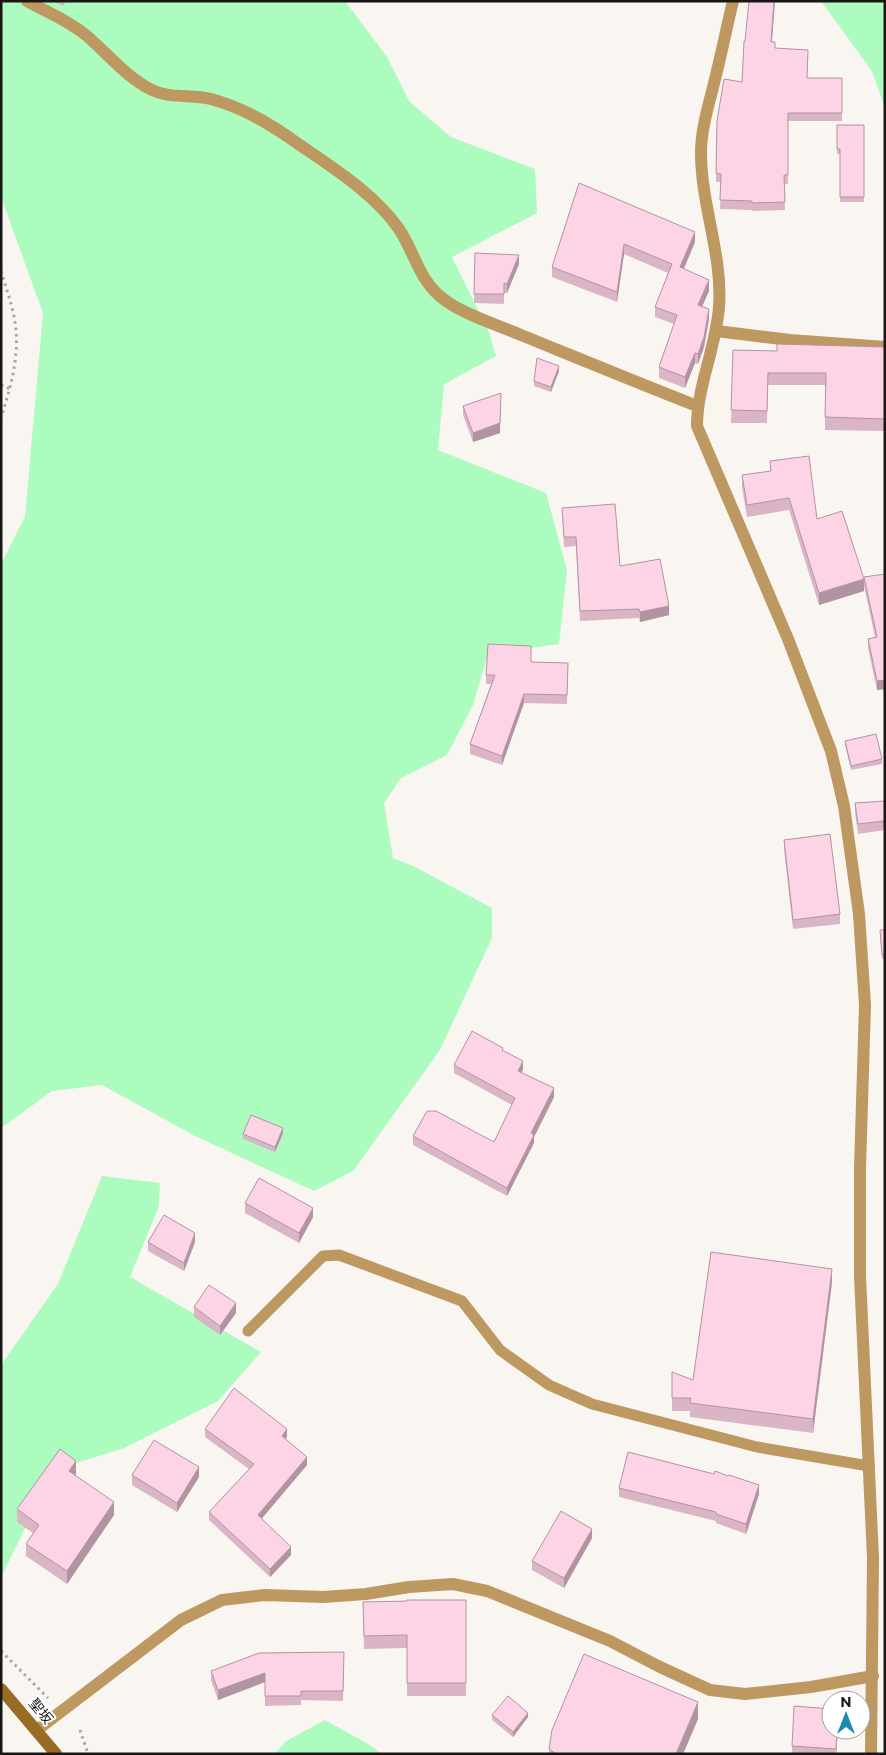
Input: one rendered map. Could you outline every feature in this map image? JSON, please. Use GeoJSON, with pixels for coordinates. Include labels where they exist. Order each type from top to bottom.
{"type":"FeatureCollection","features":[{"type":"Feature","properties":{"kind":"street"},"geometry":{"type":"LineString","coordinates":[[27,1],[67,21],[136,81],[154,91],[210,98],[254,116],[296,142],[374,199],[400,230],[421,275],[441,297],[469,313],[622,377],[698,406]]}},
{"type":"Feature","properties":{"kind":"street"},"geometry":{"type":"LineString","coordinates":[[733,1],[707,112],[701,152],[703,186],[718,278],[719,306],[716,332],[698,406],[698,426],[788,639],[831,751],[844,806],[859,914],[865,1005],[860,1168],[860,1276],[877,1683],[871,1754]]}},
{"type":"Feature","properties":{"kind":"street"},"geometry":{"type":"LineString","coordinates":[[716,332],[885,347]]}},
{"type":"Feature","properties":{"kind":"street"},"geometry":{"type":"LineString","coordinates":[[36,1730],[181,1620],[222,1600],[265,1595],[324,1597],[453,1584],[487,1591],[610,1641],[710,1690],[744,1694],[877,1683]]}},
{"type":"Feature","properties":{"kind":"street","name":"聖坂"},"geometry":{"type":"LineString","coordinates":[[1,1690],[56,1754]]}},
{"type":"Feature","properties":{"kind":"lane"},"geometry":{"type":"LineString","coordinates":[[248,1331],[324,1256],[339,1255],[462,1301],[500,1350],[549,1385],[592,1404],[757,1447],[869,1466]]}},
{"type":"Feature","properties":{"kind":"path"},"geometry":{"type":"LineString","coordinates":[[1,271],[14,313],[16,342],[16,363],[1,418]]}},
{"type":"Feature","properties":{"kind":"path"},"geometry":{"type":"LineString","coordinates":[[1,384],[10,389]]}},
{"type":"Feature","properties":{"kind":"path"},"geometry":{"type":"LineString","coordinates":[[1,1650],[51,1700]]}},
{"type":"Feature","properties":{"kind":"path"},"geometry":{"type":"LineString","coordinates":[[80,1730],[88,1754]]}},
{"type":"Feature","properties":{"kind":"green space"},"geometry":{"type":"Polygon","coordinates":[[[1,1],[345,1],[387,57],[409,101],[451,137],[535,169],[537,213],[452,257],[489,332],[496,356],[444,384],[438,450],[546,493],[567,570],[559,644],[488,654],[473,705],[447,755],[401,778],[384,803],[393,858],[413,866],[492,908],[492,938],[440,1050],[353,1171],[314,1191],[193,1135],[102,1085],[52,1091],[1,1128],[1,564],[25,517],[43,313],[1,197],[1,1]]]}},
{"type":"Feature","properties":{"kind":"green space"},"geometry":{"type":"Polygon","coordinates":[[[821,1],[885,1],[885,108],[872,71],[821,1]]]}},
{"type":"Feature","properties":{"kind":"green space"},"geometry":{"type":"Polygon","coordinates":[[[102,1176],[160,1183],[159,1206],[130,1277],[261,1352],[218,1401],[124,1448],[54,1470],[1,1577],[1,1365],[58,1284],[102,1176]]]}},
{"type":"Feature","properties":{"kind":"green space"},"geometry":{"type":"Polygon","coordinates":[[[325,1720],[382,1754],[275,1754],[286,1741],[325,1720]]]}},
{"type":"Feature","properties":{"kind":"building"},"geometry":{"type":"Polygon","coordinates":[[[749,1],[774,1],[771,42],[775,42],[775,48],[808,50],[807,78],[842,78],[842,113],[788,113],[788,175],[784,175],[785,202],[752,203],[752,201],[720,200],[721,174],[716,173],[717,121],[724,79],[742,82],[744,41],[749,1]]]}},
{"type":"Feature","properties":{"kind":"building"},"geometry":{"type":"Polygon","coordinates":[[[837,125],[864,125],[864,197],[840,197],[840,149],[837,149],[837,125]]]}},
{"type":"Feature","properties":{"kind":"building"},"geometry":{"type":"Polygon","coordinates":[[[579,183],[695,232],[680,267],[709,280],[698,305],[709,309],[704,337],[698,354],[695,353],[685,377],[659,367],[677,315],[655,307],[672,264],[624,244],[617,292],[552,267],[579,183]]]}},
{"type":"Feature","properties":{"kind":"building"},"geometry":{"type":"Polygon","coordinates":[[[475,253],[519,255],[507,284],[504,283],[504,294],[474,294],[475,253]]]}},
{"type":"Feature","properties":{"kind":"building"},"geometry":{"type":"Polygon","coordinates":[[[777,344],[885,347],[885,419],[825,417],[826,373],[768,373],[767,411],[731,410],[733,350],[777,351],[777,344]]]}},
{"type":"Feature","properties":{"kind":"building"},"geometry":{"type":"Polygon","coordinates":[[[537,358],[559,366],[551,387],[534,381],[537,358]]]}},
{"type":"Feature","properties":{"kind":"building"},"geometry":{"type":"Polygon","coordinates":[[[501,393],[500,423],[473,433],[463,406],[501,393]]]}},
{"type":"Feature","properties":{"kind":"building"},"geometry":{"type":"Polygon","coordinates":[[[809,456],[817,519],[842,511],[864,579],[819,593],[789,498],[747,505],[742,475],[771,471],[770,461],[809,456]]]}},
{"type":"Feature","properties":{"kind":"building"},"geometry":{"type":"Polygon","coordinates":[[[615,504],[620,566],[660,559],[669,606],[640,612],[639,609],[580,611],[576,537],[564,537],[562,508],[615,504]]]}},
{"type":"Feature","properties":{"kind":"building"},"geometry":{"type":"Polygon","coordinates":[[[885,574],[885,680],[877,681],[868,639],[877,637],[864,577],[885,574]]]}},
{"type":"Feature","properties":{"kind":"building"},"geometry":{"type":"Polygon","coordinates":[[[488,644],[531,646],[531,662],[568,663],[567,695],[524,694],[502,756],[470,744],[495,675],[486,675],[488,644]]]}},
{"type":"Feature","properties":{"kind":"building"},"geometry":{"type":"Polygon","coordinates":[[[876,734],[882,759],[851,766],[845,741],[876,734]]]}},
{"type":"Feature","properties":{"kind":"building"},"geometry":{"type":"Polygon","coordinates":[[[885,801],[885,821],[858,824],[855,803],[885,801]]]}},
{"type":"Feature","properties":{"kind":"building"},"geometry":{"type":"Polygon","coordinates":[[[830,834],[840,914],[793,920],[784,840],[830,834]]]}},
{"type":"Feature","properties":{"kind":"building"},"geometry":{"type":"Polygon","coordinates":[[[880,930],[885,930],[885,954],[882,954],[880,930]]]}},
{"type":"Feature","properties":{"kind":"building"},"geometry":{"type":"Polygon","coordinates":[[[472,1031],[523,1061],[518,1071],[554,1088],[531,1133],[534,1135],[507,1188],[413,1136],[427,1111],[436,1111],[494,1142],[515,1098],[454,1065],[472,1031]]]}},
{"type":"Feature","properties":{"kind":"building"},"geometry":{"type":"Polygon","coordinates":[[[251,1115],[283,1128],[275,1147],[243,1134],[251,1115]]]}},
{"type":"Feature","properties":{"kind":"building"},"geometry":{"type":"Polygon","coordinates":[[[259,1178],[313,1208],[299,1233],[245,1203],[259,1178]]]}},
{"type":"Feature","properties":{"kind":"building"},"geometry":{"type":"Polygon","coordinates":[[[164,1215],[195,1233],[184,1263],[148,1242],[164,1215]]]}},
{"type":"Feature","properties":{"kind":"building"},"geometry":{"type":"Polygon","coordinates":[[[711,1252],[832,1269],[813,1419],[690,1403],[691,1398],[672,1398],[672,1372],[693,1380],[711,1252]]]}},
{"type":"Feature","properties":{"kind":"building"},"geometry":{"type":"Polygon","coordinates":[[[209,1285],[236,1303],[220,1326],[194,1307],[209,1285]]]}},
{"type":"Feature","properties":{"kind":"building"},"geometry":{"type":"Polygon","coordinates":[[[234,1388],[287,1429],[282,1436],[307,1457],[258,1515],[291,1547],[270,1569],[209,1512],[254,1464],[205,1429],[234,1388]]]}},
{"type":"Feature","properties":{"kind":"building"},"geometry":{"type":"Polygon","coordinates":[[[154,1440],[199,1467],[177,1503],[132,1475],[154,1440]]]}},
{"type":"Feature","properties":{"kind":"building"},"geometry":{"type":"Polygon","coordinates":[[[60,1449],[76,1461],[69,1471],[114,1502],[67,1571],[26,1544],[39,1525],[17,1509],[60,1449]]]}},
{"type":"Feature","properties":{"kind":"building"},"geometry":{"type":"Polygon","coordinates":[[[628,1452],[714,1474],[715,1471],[759,1485],[746,1524],[716,1514],[716,1512],[619,1488],[628,1452]]]}},
{"type":"Feature","properties":{"kind":"building"},"geometry":{"type":"Polygon","coordinates":[[[561,1511],[592,1529],[564,1578],[532,1561],[561,1511]]]}},
{"type":"Feature","properties":{"kind":"building"},"geometry":{"type":"Polygon","coordinates":[[[466,1600],[466,1683],[407,1683],[407,1635],[364,1636],[363,1602],[466,1600]]]}},
{"type":"Feature","properties":{"kind":"building"},"geometry":{"type":"Polygon","coordinates":[[[344,1652],[343,1691],[301,1691],[301,1696],[265,1696],[265,1673],[218,1690],[211,1671],[259,1653],[344,1652]]]}},
{"type":"Feature","properties":{"kind":"building"},"geometry":{"type":"Polygon","coordinates":[[[584,1654],[698,1702],[676,1754],[556,1754],[549,1749],[552,1730],[584,1654]]]}},
{"type":"Feature","properties":{"kind":"building"},"geometry":{"type":"Polygon","coordinates":[[[508,1696],[528,1713],[513,1732],[492,1715],[508,1696]]]}},
{"type":"Feature","properties":{"kind":"building"},"geometry":{"type":"Polygon","coordinates":[[[794,1706],[821,1708],[821,1740],[836,1740],[836,1749],[792,1746],[794,1706]]]}}]}
